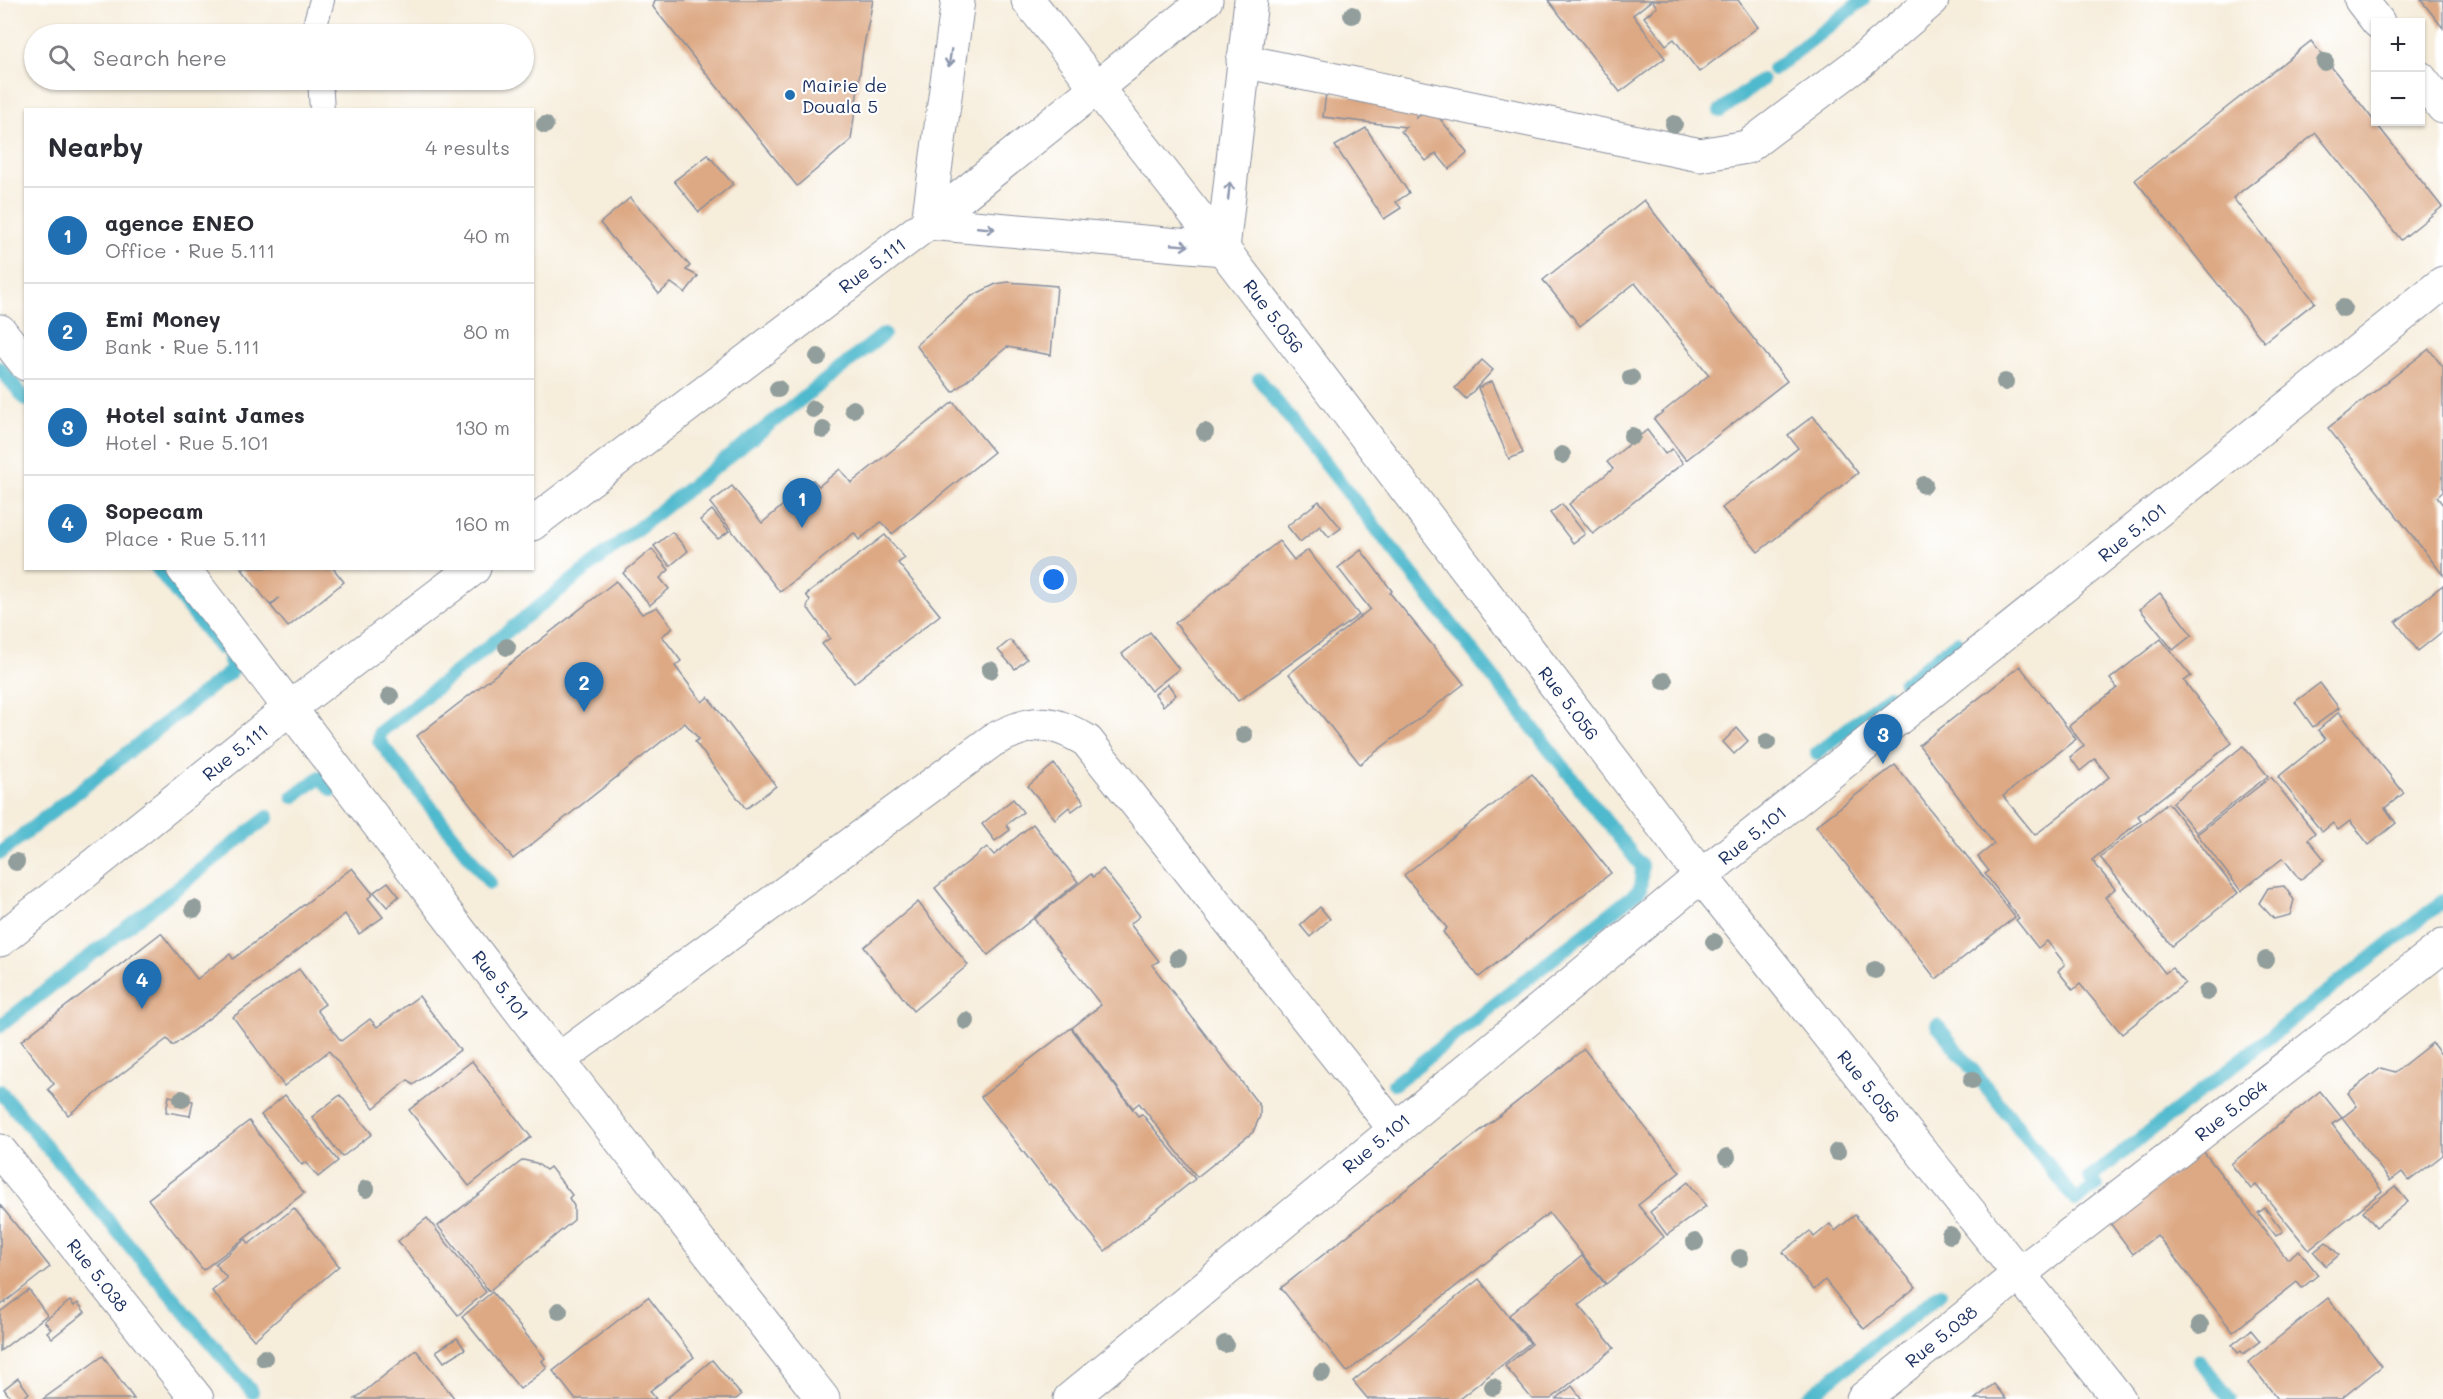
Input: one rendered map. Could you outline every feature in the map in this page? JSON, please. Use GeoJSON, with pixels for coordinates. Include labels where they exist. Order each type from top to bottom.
{"type":"FeatureCollection","features":[{"type":"Feature","properties":{"kind":"street"},"geometry":{"type":"LineString","coordinates":[[958,0],[928,223],[1223,249],[1251,0]]}},
{"type":"Feature","properties":{"kind":"street","name":"Rue 5.056"},"geometry":{"type":"LineString","coordinates":[[1028,0],[1223,249],[1701,876],[2119,1399]]}},
{"type":"Feature","properties":{"kind":"street","name":"Rue 5.111"},"geometry":{"type":"LineString","coordinates":[[534,522],[928,223],[1206,0]]}},
{"type":"Feature","properties":{"kind":"street"},"geometry":{"type":"LineString","coordinates":[[1243,61],[1700,155],[1747,147],[1860,62],[1932,0]]}},
{"type":"Feature","properties":{"kind":"street"},"geometry":{"type":"LineString","coordinates":[[2361,0],[2375,18]]}},
{"type":"Feature","properties":{"kind":"street"},"geometry":{"type":"LineString","coordinates":[[2425,83],[2443,107]]}},
{"type":"Feature","properties":{"kind":"street","name":"Rue 5.101"},"geometry":{"type":"LineString","coordinates":[[1070,1399],[1394,1128],[1701,876],[2443,283]]}},
{"type":"Feature","properties":{"kind":"street"},"geometry":{"type":"LineString","coordinates":[[0,331],[24,361]]}},
{"type":"Feature","properties":{"kind":"street","name":"Rue 5.101"},"geometry":{"type":"LineString","coordinates":[[185,570],[558,1060],[823,1399]]}},
{"type":"Feature","properties":{"kind":"street","name":"Rue 5.111"},"geometry":{"type":"LineString","coordinates":[[0,940],[290,708],[471,570]]}},
{"type":"Feature","properties":{"kind":"street"},"geometry":{"type":"LineString","coordinates":[[558,1060],[993,740],[1016,729],[1039,724],[1063,727],[1087,741],[1394,1128]]}},
{"type":"Feature","properties":{"kind":"street","name":"Rue 5.064"},"geometry":{"type":"LineString","coordinates":[[2019,1274],[2443,946]]}},
{"type":"Feature","properties":{"kind":"street","name":"Rue 5.038"},"geometry":{"type":"LineString","coordinates":[[0,1151],[196,1399]]}},
{"type":"Feature","properties":{"kind":"street","name":"Rue 5.038"},"geometry":{"type":"LineString","coordinates":[[1863,1399],[2019,1274]]}},
{"type":"Feature","properties":{"kind":"lane"},"geometry":{"type":"LineString","coordinates":[[315,24],[322,0]]}},
{"type":"Feature","properties":{"kind":"lane"},"geometry":{"type":"LineString","coordinates":[[321,90],[322,108]]}},
{"type":"Feature","properties":{"kind":"building","name":"Mairie de Douala 5"},"geometry":{"type":"Polygon","coordinates":[[[655,0],[873,0],[863,50],[851,140],[797,186],[653,7],[655,0]]]}},
{"type":"Feature","properties":{"kind":"building"},"geometry":{"type":"Polygon","coordinates":[[[1548,0],[1652,0],[1633,15],[1665,58],[1620,92],[1548,0]]]}},
{"type":"Feature","properties":{"kind":"building"},"geometry":{"type":"Polygon","coordinates":[[[1652,0],[1738,0],[1758,27],[1699,72],[1674,39],[1666,45],[1644,17],[1657,7],[1652,0]]]}},
{"type":"Feature","properties":{"kind":"building"},"geometry":{"type":"Polygon","coordinates":[[[2421,0],[2443,0],[2443,28],[2421,0]]]}},
{"type":"Feature","properties":{"kind":"building"},"geometry":{"type":"Polygon","coordinates":[[[2311,41],[2371,117],[2371,126],[2378,126],[2442,207],[2401,240],[2316,133],[2233,198],[2315,302],[2264,342],[2135,180],[2311,41]]]}},
{"type":"Feature","properties":{"kind":"building"},"geometry":{"type":"Polygon","coordinates":[[[1326,93],[1418,104],[1416,118],[1431,108],[1468,153],[1449,169],[1436,153],[1426,161],[1401,131],[1406,127],[1323,117],[1326,93]]]}},
{"type":"Feature","properties":{"kind":"building"},"geometry":{"type":"Polygon","coordinates":[[[1366,128],[1409,193],[1396,202],[1401,208],[1384,219],[1335,146],[1366,128]]]}},
{"type":"Feature","properties":{"kind":"building"},"geometry":{"type":"Polygon","coordinates":[[[708,155],[733,184],[699,212],[674,181],[708,155]]]}},
{"type":"Feature","properties":{"kind":"building"},"geometry":{"type":"Polygon","coordinates":[[[630,198],[690,266],[686,270],[698,276],[685,293],[671,283],[659,294],[600,223],[630,198]]]}},
{"type":"Feature","properties":{"kind":"building"},"geometry":{"type":"Polygon","coordinates":[[[1644,200],[1787,381],[1686,460],[1654,419],[1709,375],[1635,283],[1580,326],[1543,280],[1644,200]]]}},
{"type":"Feature","properties":{"kind":"building"},"geometry":{"type":"Polygon","coordinates":[[[1008,282],[1057,286],[1051,355],[1007,347],[953,392],[916,345],[972,296],[996,284],[1008,282]]]}},
{"type":"Feature","properties":{"kind":"building"},"geometry":{"type":"Polygon","coordinates":[[[2429,349],[2443,367],[2443,492],[2437,497],[2443,505],[2443,575],[2328,428],[2429,349]]]}},
{"type":"Feature","properties":{"kind":"building"},"geometry":{"type":"Polygon","coordinates":[[[1482,360],[1493,370],[1466,399],[1455,388],[1482,360]]]}},
{"type":"Feature","properties":{"kind":"building"},"geometry":{"type":"Polygon","coordinates":[[[1492,381],[1523,453],[1509,459],[1478,388],[1492,381]]]}},
{"type":"Feature","properties":{"kind":"building"},"geometry":{"type":"Polygon","coordinates":[[[953,402],[994,452],[892,534],[881,522],[859,540],[854,533],[780,592],[710,503],[732,486],[762,523],[813,480],[819,486],[840,469],[851,483],[953,402]]]}},
{"type":"Feature","properties":{"kind":"building"},"geometry":{"type":"Polygon","coordinates":[[[1813,416],[1858,473],[1758,552],[1722,508],[1798,448],[1788,435],[1813,416]]]}},
{"type":"Feature","properties":{"kind":"building"},"geometry":{"type":"Polygon","coordinates":[[[1647,430],[1665,454],[1672,449],[1683,463],[1593,534],[1569,504],[1613,469],[1607,462],[1647,430]]]}},
{"type":"Feature","properties":{"kind":"building"},"geometry":{"type":"Polygon","coordinates":[[[1319,501],[1341,528],[1329,537],[1320,526],[1300,542],[1287,526],[1319,501]]]}},
{"type":"Feature","properties":{"kind":"building"},"geometry":{"type":"Polygon","coordinates":[[[1562,504],[1585,534],[1573,543],[1550,513],[1562,504]]]}},
{"type":"Feature","properties":{"kind":"building"},"geometry":{"type":"Polygon","coordinates":[[[712,510],[729,531],[718,539],[700,520],[712,510]]]}},
{"type":"Feature","properties":{"kind":"building"},"geometry":{"type":"Polygon","coordinates":[[[672,532],[688,551],[670,566],[654,546],[672,532]]]}},
{"type":"Feature","properties":{"kind":"building"},"geometry":{"type":"Polygon","coordinates":[[[885,535],[905,558],[898,563],[940,615],[854,683],[822,644],[830,638],[807,607],[810,600],[806,595],[885,535]]]}},
{"type":"Feature","properties":{"kind":"building"},"geometry":{"type":"Polygon","coordinates":[[[1279,541],[1294,560],[1308,550],[1359,615],[1238,701],[1175,623],[1279,541]]]}},
{"type":"Feature","properties":{"kind":"building"},"geometry":{"type":"Polygon","coordinates":[[[652,549],[669,570],[660,578],[669,589],[650,605],[623,573],[652,549]]]}},
{"type":"Feature","properties":{"kind":"building"},"geometry":{"type":"Polygon","coordinates":[[[1361,550],[1392,591],[1390,593],[1464,684],[1360,764],[1289,674],[1370,609],[1338,568],[1361,550]]]}},
{"type":"Feature","properties":{"kind":"building"},"geometry":{"type":"Polygon","coordinates":[[[243,570],[335,570],[344,582],[288,627],[271,606],[279,598],[270,605],[243,570]]]}},
{"type":"Feature","properties":{"kind":"building"},"geometry":{"type":"Polygon","coordinates":[[[616,581],[642,614],[657,607],[673,628],[662,636],[681,661],[675,666],[702,702],[708,697],[776,786],[746,809],[695,742],[699,739],[685,723],[513,859],[417,736],[616,581]]]}},
{"type":"Feature","properties":{"kind":"building"},"geometry":{"type":"Polygon","coordinates":[[[2443,585],[2443,631],[2418,651],[2396,622],[2443,585]]]}},
{"type":"Feature","properties":{"kind":"building"},"geometry":{"type":"Polygon","coordinates":[[[2160,593],[2192,635],[2173,650],[2140,609],[2160,593]]]}},
{"type":"Feature","properties":{"kind":"building"},"geometry":{"type":"Polygon","coordinates":[[[1150,632],[1179,669],[1151,691],[1122,654],[1150,632]]]}},
{"type":"Feature","properties":{"kind":"building"},"geometry":{"type":"Polygon","coordinates":[[[2161,639],[2191,676],[2184,681],[2232,743],[2138,816],[2141,820],[2092,860],[2115,889],[2105,897],[2165,973],[2172,968],[2185,983],[2122,1034],[2080,984],[2073,990],[2058,971],[2065,964],[2047,941],[2038,948],[2016,920],[2019,918],[1985,874],[1989,871],[1978,857],[1994,844],[1919,745],[2020,666],[2076,739],[2003,796],[2035,835],[2109,777],[2095,759],[2080,771],[2070,757],[2084,746],[2069,726],[2117,688],[2110,679],[2161,639]]]}},
{"type":"Feature","properties":{"kind":"building"},"geometry":{"type":"Polygon","coordinates":[[[1010,640],[1027,659],[1015,669],[998,650],[1010,640]]]}},
{"type":"Feature","properties":{"kind":"building"},"geometry":{"type":"Polygon","coordinates":[[[2320,683],[2339,708],[2313,727],[2295,702],[2320,683]]]}},
{"type":"Feature","properties":{"kind":"building"},"geometry":{"type":"Polygon","coordinates":[[[1168,684],[1176,695],[1163,706],[1155,694],[1168,684]]]}},
{"type":"Feature","properties":{"kind":"building"},"geometry":{"type":"Polygon","coordinates":[[[2339,712],[2404,793],[2385,808],[2396,823],[2369,845],[2350,821],[2338,830],[2333,823],[2322,832],[2278,777],[2325,739],[2318,730],[2339,712]]]}},
{"type":"Feature","properties":{"kind":"building"},"geometry":{"type":"Polygon","coordinates":[[[1737,728],[1748,741],[1734,754],[1723,742],[1737,728]]]}},
{"type":"Feature","properties":{"kind":"building"},"geometry":{"type":"Polygon","coordinates":[[[2243,746],[2268,776],[2196,832],[2172,803],[2243,746]]]}},
{"type":"Feature","properties":{"kind":"building"},"geometry":{"type":"Polygon","coordinates":[[[1054,764],[1084,802],[1072,811],[1069,807],[1055,819],[1028,786],[1054,764]]]}},
{"type":"Feature","properties":{"kind":"building"},"geometry":{"type":"Polygon","coordinates":[[[1895,765],[2015,917],[1936,979],[1816,826],[1895,765]]]}},
{"type":"Feature","properties":{"kind":"building"},"geometry":{"type":"Polygon","coordinates":[[[1532,774],[1611,873],[1479,977],[1443,932],[1447,928],[1404,875],[1532,774]]]}},
{"type":"Feature","properties":{"kind":"building"},"geometry":{"type":"Polygon","coordinates":[[[2271,777],[2315,833],[2308,839],[2325,860],[2300,880],[2283,858],[2241,891],[2197,834],[2271,777]]]}},
{"type":"Feature","properties":{"kind":"building"},"geometry":{"type":"Polygon","coordinates":[[[1013,799],[1023,812],[1006,825],[1010,830],[995,841],[982,824],[1013,799]]]}},
{"type":"Feature","properties":{"kind":"building"},"geometry":{"type":"Polygon","coordinates":[[[2168,803],[2238,893],[2172,946],[2100,857],[2168,803]]]}},
{"type":"Feature","properties":{"kind":"building"},"geometry":{"type":"Polygon","coordinates":[[[1033,824],[1078,882],[988,955],[935,888],[987,847],[994,855],[1033,824]]]}},
{"type":"Feature","properties":{"kind":"building"},"geometry":{"type":"Polygon","coordinates":[[[352,868],[373,894],[368,898],[383,917],[359,934],[345,914],[173,1046],[167,1039],[68,1115],[48,1089],[54,1084],[21,1041],[161,933],[197,979],[230,954],[233,959],[352,868]]]}},
{"type":"Feature","properties":{"kind":"building"},"geometry":{"type":"Polygon","coordinates":[[[1103,869],[1140,916],[1130,924],[1159,961],[1152,965],[1260,1106],[1260,1116],[1253,1132],[1197,1177],[1139,1103],[1133,1108],[1072,1028],[1101,1005],[1034,919],[1091,874],[1093,877],[1103,869]]]}},
{"type":"Feature","properties":{"kind":"building"},"geometry":{"type":"Polygon","coordinates":[[[388,882],[399,896],[387,907],[374,892],[388,882]]]}},
{"type":"Feature","properties":{"kind":"building"},"geometry":{"type":"Polygon","coordinates":[[[2284,886],[2294,900],[2290,915],[2274,919],[2259,903],[2268,888],[2284,886]]]}},
{"type":"Feature","properties":{"kind":"building"},"geometry":{"type":"Polygon","coordinates":[[[918,902],[968,965],[913,1011],[864,947],[918,902]]]}},
{"type":"Feature","properties":{"kind":"building"},"geometry":{"type":"Polygon","coordinates":[[[1320,907],[1330,919],[1310,937],[1300,925],[1320,907]]]}},
{"type":"Feature","properties":{"kind":"building"},"geometry":{"type":"Polygon","coordinates":[[[299,969],[325,1004],[317,1010],[341,1041],[370,1019],[377,1027],[419,996],[460,1050],[413,1085],[408,1080],[374,1108],[329,1051],[284,1086],[233,1017],[299,969]]]}},
{"type":"Feature","properties":{"kind":"building"},"geometry":{"type":"Polygon","coordinates":[[[1071,1028],[1138,1116],[1142,1114],[1195,1179],[1105,1251],[1051,1184],[1049,1185],[981,1097],[1071,1028]]]}},
{"type":"Feature","properties":{"kind":"building"},"geometry":{"type":"Polygon","coordinates":[[[2432,1043],[2443,1057],[2443,1155],[2409,1181],[2402,1172],[2390,1181],[2342,1118],[2357,1106],[2348,1093],[2381,1068],[2395,1072],[2432,1043]]]}},
{"type":"Feature","properties":{"kind":"building"},"geometry":{"type":"Polygon","coordinates":[[[1584,1049],[1680,1172],[1638,1205],[1664,1237],[1606,1284],[1549,1213],[1347,1372],[1281,1288],[1584,1049]]]}},
{"type":"Feature","properties":{"kind":"building"},"geometry":{"type":"Polygon","coordinates":[[[472,1061],[531,1137],[469,1186],[409,1110],[472,1061]]]}},
{"type":"Feature","properties":{"kind":"building"},"geometry":{"type":"Polygon","coordinates":[[[2320,1091],[2342,1118],[2332,1124],[2382,1191],[2309,1250],[2256,1185],[2251,1189],[2231,1164],[2320,1091]]]}},
{"type":"Feature","properties":{"kind":"building"},"geometry":{"type":"Polygon","coordinates":[[[285,1095],[338,1161],[318,1177],[306,1162],[302,1165],[261,1115],[285,1095]]]}},
{"type":"Feature","properties":{"kind":"building"},"geometry":{"type":"Polygon","coordinates":[[[340,1095],[372,1134],[342,1157],[312,1117],[340,1095]]]}},
{"type":"Feature","properties":{"kind":"building"},"geometry":{"type":"Polygon","coordinates":[[[169,1096],[193,1101],[190,1116],[166,1112],[169,1096]]]}},
{"type":"Feature","properties":{"kind":"building"},"geometry":{"type":"Polygon","coordinates":[[[249,1121],[304,1193],[203,1270],[148,1199],[249,1121]]]}},
{"type":"Feature","properties":{"kind":"building"},"geometry":{"type":"Polygon","coordinates":[[[2203,1151],[2287,1259],[2299,1250],[2318,1275],[2302,1288],[2297,1282],[2233,1332],[2157,1235],[2133,1254],[2110,1223],[2203,1151]]]}},
{"type":"Feature","properties":{"kind":"building"},"geometry":{"type":"Polygon","coordinates":[[[523,1160],[536,1163],[546,1170],[550,1167],[572,1195],[569,1198],[574,1206],[574,1220],[489,1291],[438,1226],[523,1160]]]}},
{"type":"Feature","properties":{"kind":"building"},"geometry":{"type":"Polygon","coordinates":[[[1688,1182],[1706,1206],[1667,1235],[1650,1212],[1688,1182]]]}},
{"type":"Feature","properties":{"kind":"building"},"geometry":{"type":"Polygon","coordinates":[[[2395,1186],[2408,1202],[2376,1227],[2363,1211],[2395,1186]]]}},
{"type":"Feature","properties":{"kind":"building"},"geometry":{"type":"Polygon","coordinates":[[[0,1205],[50,1267],[0,1306],[0,1205]]]}},
{"type":"Feature","properties":{"kind":"building"},"geometry":{"type":"Polygon","coordinates":[[[294,1208],[339,1266],[254,1340],[212,1291],[227,1278],[215,1264],[246,1239],[249,1244],[294,1208]]]}},
{"type":"Feature","properties":{"kind":"building"},"geometry":{"type":"Polygon","coordinates":[[[2265,1208],[2283,1231],[2276,1236],[2258,1213],[2265,1208]]]}},
{"type":"Feature","properties":{"kind":"building"},"geometry":{"type":"Polygon","coordinates":[[[1855,1215],[1916,1287],[1864,1329],[1825,1280],[1814,1290],[1783,1252],[1810,1231],[1814,1237],[1830,1224],[1835,1231],[1855,1215]]]}},
{"type":"Feature","properties":{"kind":"building"},"geometry":{"type":"Polygon","coordinates":[[[427,1218],[486,1292],[458,1315],[398,1241],[427,1218]]]}},
{"type":"Feature","properties":{"kind":"building"},"geometry":{"type":"Polygon","coordinates":[[[2326,1242],[2339,1255],[2326,1266],[2314,1252],[2326,1242]]]}},
{"type":"Feature","properties":{"kind":"building"},"geometry":{"type":"Polygon","coordinates":[[[1582,1256],[1605,1284],[1579,1305],[1614,1348],[1551,1399],[1532,1399],[1505,1366],[1532,1344],[1509,1315],[1582,1256]]]}},
{"type":"Feature","properties":{"kind":"building"},"geometry":{"type":"Polygon","coordinates":[[[1479,1279],[1530,1343],[1459,1399],[1368,1399],[1353,1381],[1479,1279]]]}},
{"type":"Feature","properties":{"kind":"building"},"geometry":{"type":"Polygon","coordinates":[[[29,1290],[47,1315],[0,1351],[0,1312],[29,1290]]]}},
{"type":"Feature","properties":{"kind":"building"},"geometry":{"type":"Polygon","coordinates":[[[492,1292],[545,1358],[542,1361],[547,1368],[520,1389],[462,1317],[492,1292]]]}},
{"type":"Feature","properties":{"kind":"building"},"geometry":{"type":"Polygon","coordinates":[[[648,1297],[694,1357],[650,1391],[656,1399],[575,1399],[553,1371],[648,1297]]]}},
{"type":"Feature","properties":{"kind":"building"},"geometry":{"type":"Polygon","coordinates":[[[2328,1298],[2382,1366],[2341,1399],[2278,1399],[2248,1362],[2328,1298]]]}},
{"type":"Feature","properties":{"kind":"building"},"geometry":{"type":"Polygon","coordinates":[[[70,1301],[74,1306],[78,1303],[85,1312],[52,1338],[47,1332],[51,1329],[44,1321],[70,1301]]]}},
{"type":"Feature","properties":{"kind":"building"},"geometry":{"type":"Polygon","coordinates":[[[2251,1330],[2260,1341],[2243,1354],[2241,1351],[2238,1353],[2232,1345],[2251,1330]]]}},
{"type":"Feature","properties":{"kind":"building"},"geometry":{"type":"Polygon","coordinates":[[[457,1338],[465,1349],[444,1362],[436,1351],[457,1338]]]}},
{"type":"Feature","properties":{"kind":"building"},"geometry":{"type":"Polygon","coordinates":[[[416,1350],[455,1399],[355,1399],[416,1350]]]}},
{"type":"Feature","properties":{"kind":"building"},"geometry":{"type":"Polygon","coordinates":[[[103,1356],[134,1399],[43,1399],[103,1356]]]}},
{"type":"Feature","properties":{"kind":"building"},"geometry":{"type":"Polygon","coordinates":[[[712,1360],[741,1395],[736,1399],[666,1399],[712,1360]]]}},
{"type":"Feature","properties":{"kind":"building"},"geometry":{"type":"Polygon","coordinates":[[[18,1378],[29,1393],[21,1399],[7,1399],[10,1397],[4,1389],[18,1378]]]}},
{"type":"Feature","properties":{"kind":"building"},"geometry":{"type":"Polygon","coordinates":[[[1994,1384],[2006,1399],[1975,1399],[1994,1384]]]}},
{"type":"Feature","properties":{"kind":"building"},"geometry":{"type":"Polygon","coordinates":[[[1572,1386],[1582,1399],[1556,1399],[1572,1386]]]}},
{"type":"Feature","properties":{"kind":"waterway"},"geometry":{"type":"LineString","coordinates":[[1774,69],[1863,0]]}},
{"type":"Feature","properties":{"kind":"waterway"},"geometry":{"type":"LineString","coordinates":[[1720,111],[1762,80]]}},
{"type":"Feature","properties":{"kind":"waterway"},"geometry":{"type":"LineString","coordinates":[[490,883],[379,741],[380,732],[884,334]]}},
{"type":"Feature","properties":{"kind":"waterway"},"geometry":{"type":"LineString","coordinates":[[0,368],[24,398]]}},
{"type":"Feature","properties":{"kind":"waterway"},"geometry":{"type":"LineString","coordinates":[[1259,379],[1642,867],[1640,890],[1394,1084]]}},
{"type":"Feature","properties":{"kind":"waterway"},"geometry":{"type":"LineString","coordinates":[[159,570],[220,648]]}},
{"type":"Feature","properties":{"kind":"waterway"},"geometry":{"type":"LineString","coordinates":[[1904,683],[1957,642]]}},
{"type":"Feature","properties":{"kind":"waterway"},"geometry":{"type":"LineString","coordinates":[[0,853],[234,669],[229,660]]}},
{"type":"Feature","properties":{"kind":"waterway"},"geometry":{"type":"LineString","coordinates":[[1817,753],[1889,696]]}},
{"type":"Feature","properties":{"kind":"waterway"},"geometry":{"type":"LineString","coordinates":[[293,797],[320,777],[333,790]]}},
{"type":"Feature","properties":{"kind":"waterway"},"geometry":{"type":"LineString","coordinates":[[0,1026],[268,817]]}},
{"type":"Feature","properties":{"kind":"waterway"},"geometry":{"type":"LineString","coordinates":[[1937,1025],[2076,1200],[2096,1186],[2090,1178],[2443,901]]}},
{"type":"Feature","properties":{"kind":"waterway"},"geometry":{"type":"LineString","coordinates":[[0,1091],[252,1392]]}},
{"type":"Feature","properties":{"kind":"waterway"},"geometry":{"type":"LineString","coordinates":[[1806,1399],[1941,1293]]}},
{"type":"Feature","properties":{"kind":"waterway"},"geometry":{"type":"LineString","coordinates":[[2199,1360],[2230,1399]]}},
{"type":"Feature","properties":{"kind":"place","name":"Mairie de Douala 5"},"geometry":{"type":"Point","coordinates":[790,95]}},
{"type":"Feature","properties":{"kind":"place","name":"agence ENEO"},"geometry":{"type":"Point","coordinates":[802,528]}},
{"type":"Feature","properties":{"kind":"place","name":"Emi Money"},"geometry":{"type":"Point","coordinates":[584,712]}},
{"type":"Feature","properties":{"kind":"place","name":"Hotel saint James"},"geometry":{"type":"Point","coordinates":[1883,764]}},
{"type":"Feature","properties":{"kind":"place","name":"Sopecam"},"geometry":{"type":"Point","coordinates":[142,1009]}}]}
